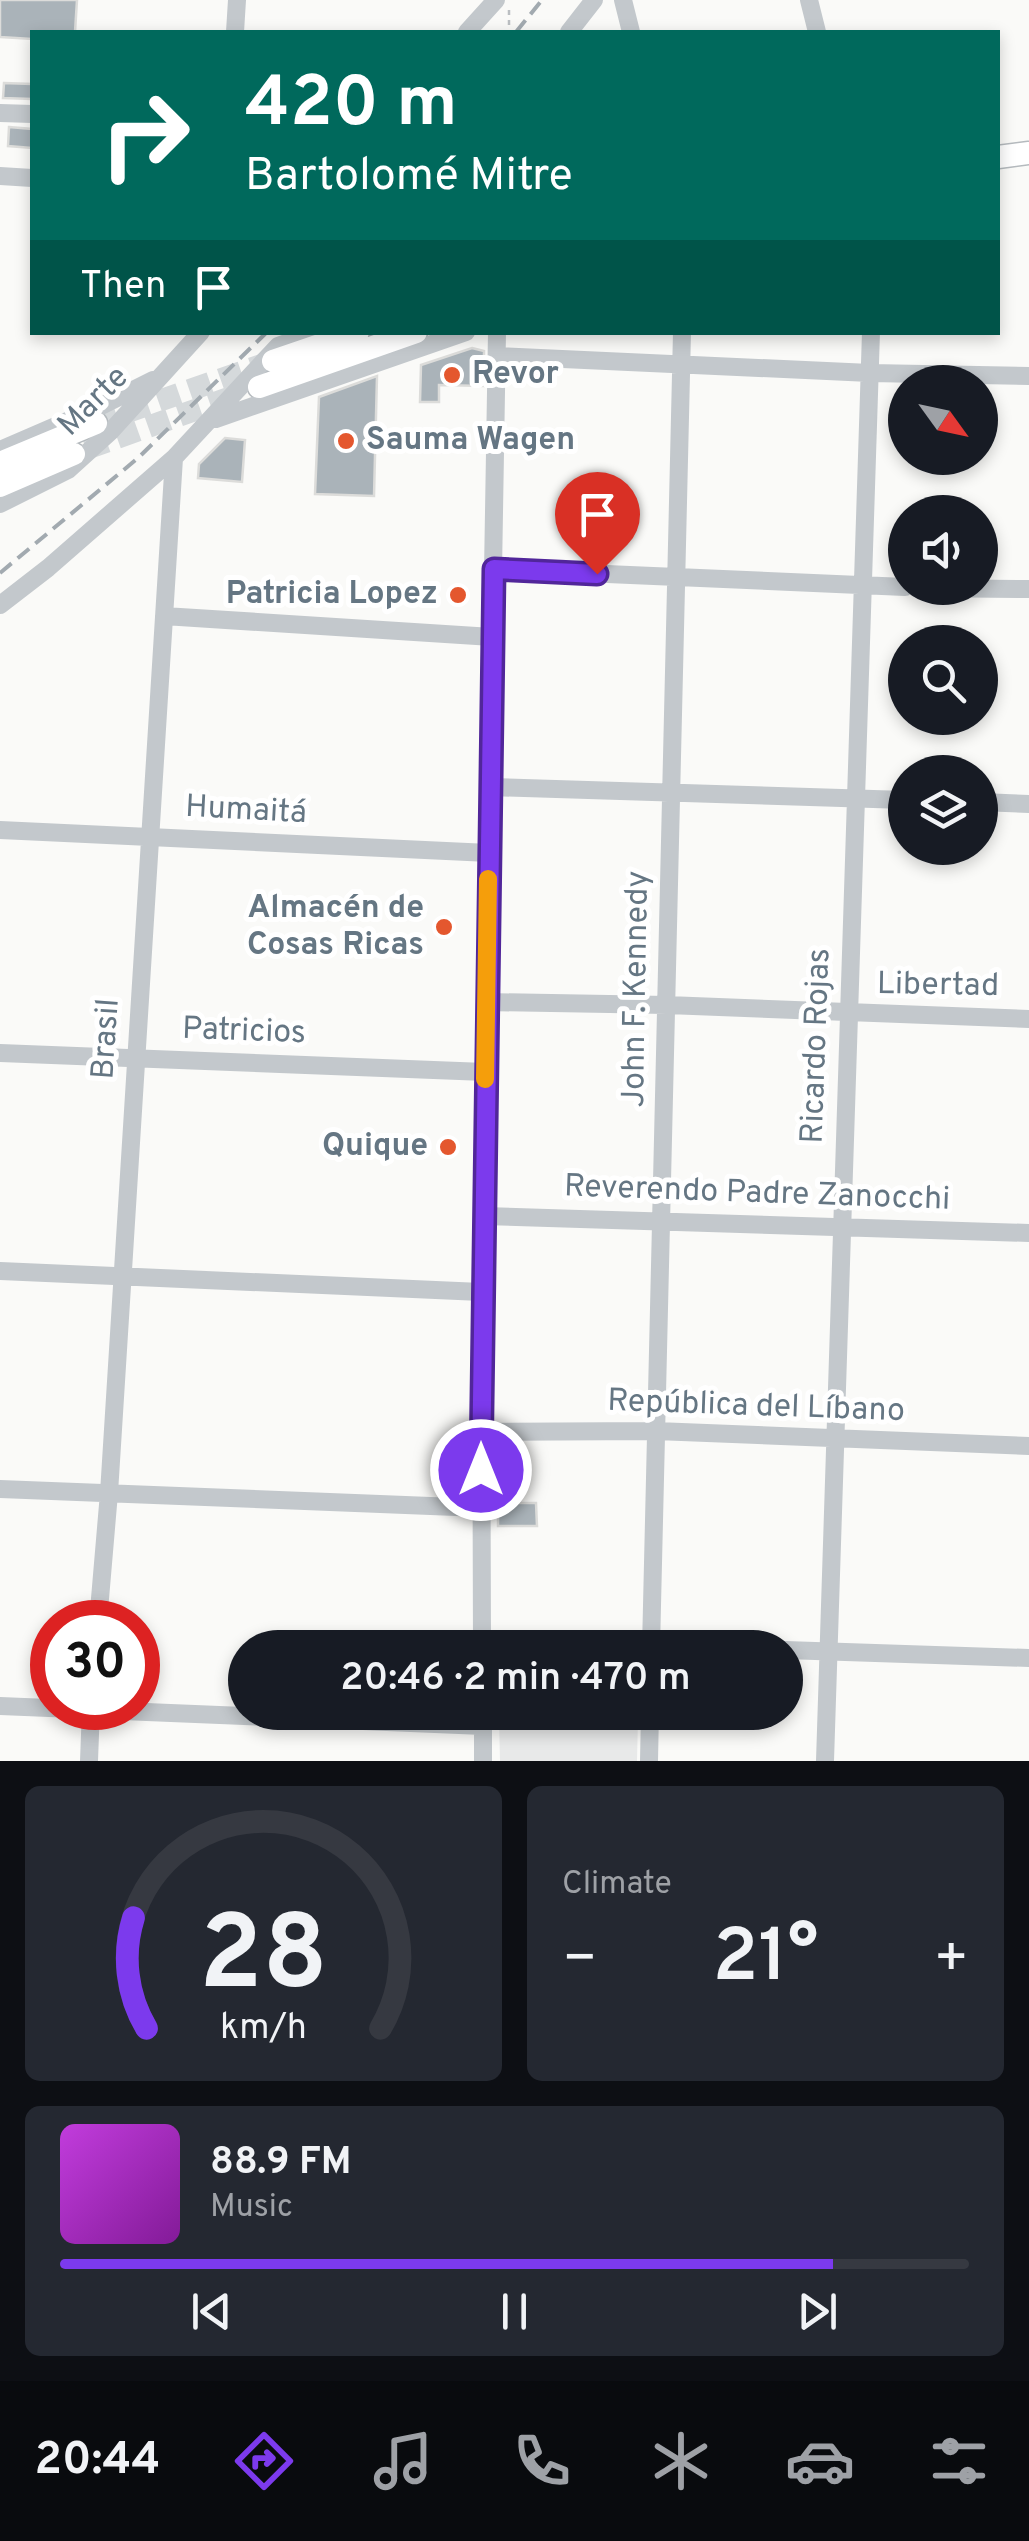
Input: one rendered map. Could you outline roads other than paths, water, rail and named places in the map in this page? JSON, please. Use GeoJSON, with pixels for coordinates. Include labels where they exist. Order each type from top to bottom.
{"type":"FeatureCollection","features":[{"type":"Feature","properties":{"kind":"main road"},"geometry":{"type":"LineString","coordinates":[[1000,157],[1029,153]]}},
{"type":"Feature","properties":{"kind":"main road"},"geometry":{"type":"LineString","coordinates":[[276,354],[347,335]]}},
{"type":"Feature","properties":{"kind":"main road"},"geometry":{"type":"LineString","coordinates":[[259,387],[407,335]]}},
{"type":"Feature","properties":{"kind":"main road"},"geometry":{"type":"LineString","coordinates":[[0,463],[101,421]]}},
{"type":"Feature","properties":{"kind":"main road"},"geometry":{"type":"LineString","coordinates":[[0,486],[71,462]]}},
{"type":"Feature","properties":{"kind":"street"},"geometry":{"type":"LineString","coordinates":[[235,30],[237,0]]}},
{"type":"Feature","properties":{"kind":"street"},"geometry":{"type":"LineString","coordinates":[[571,30],[594,0]]}},
{"type":"Feature","properties":{"kind":"street"},"geometry":{"type":"LineString","coordinates":[[623,0],[630,30]]}},
{"type":"Feature","properties":{"kind":"street"},"geometry":{"type":"LineString","coordinates":[[809,0],[816,30]]}},
{"type":"Feature","properties":{"kind":"street"},"geometry":{"type":"LineString","coordinates":[[469,30],[503,3]]}},
{"type":"Feature","properties":{"kind":"street"},"geometry":{"type":"LineString","coordinates":[[0,113],[30,114]]}},
{"type":"Feature","properties":{"kind":"street"},"geometry":{"type":"LineString","coordinates":[[0,176],[30,178]]}},
{"type":"Feature","properties":{"kind":"street","name":"Marte"},"geometry":{"type":"LineString","coordinates":[[0,504],[71,462],[101,421],[166,372],[198,335]]}},
{"type":"Feature","properties":{"kind":"street"},"geometry":{"type":"LineString","coordinates":[[0,605],[174,458],[276,354],[311,335]]}},
{"type":"Feature","properties":{"kind":"street"},"geometry":{"type":"LineString","coordinates":[[211,421],[457,335]]}},
{"type":"Feature","properties":{"kind":"street"},"geometry":{"type":"LineString","coordinates":[[482,1630],[481,1292],[498,335]]}},
{"type":"Feature","properties":{"kind":"street","name":"John F. Kennedy"},"geometry":{"type":"LineString","coordinates":[[651,1630],[682,335]]}},
{"type":"Feature","properties":{"kind":"street","name":"Ricardo Rojas"},"geometry":{"type":"LineString","coordinates":[[824,1761],[871,335]]}},
{"type":"Feature","properties":{"kind":"street"},"geometry":{"type":"LineString","coordinates":[[497,356],[1029,376]]}},
{"type":"Feature","properties":{"kind":"street"},"geometry":{"type":"LineString","coordinates":[[0,450],[101,421],[166,372]]}},
{"type":"Feature","properties":{"kind":"street","name":"Brasil"},"geometry":{"type":"LineString","coordinates":[[100,1600],[174,458]]}},
{"type":"Feature","properties":{"kind":"street"},"geometry":{"type":"LineString","coordinates":[[494,569],[888,588]]}},
{"type":"Feature","properties":{"kind":"street"},"geometry":{"type":"LineString","coordinates":[[998,589],[1029,589]]}},
{"type":"Feature","properties":{"kind":"street"},"geometry":{"type":"LineString","coordinates":[[164,616],[492,637]]}},
{"type":"Feature","properties":{"kind":"street"},"geometry":{"type":"LineString","coordinates":[[490,787],[888,799]]}},
{"type":"Feature","properties":{"kind":"street"},"geometry":{"type":"LineString","coordinates":[[998,803],[1029,804]]}},
{"type":"Feature","properties":{"kind":"street","name":"Humaitá"},"geometry":{"type":"LineString","coordinates":[[0,830],[489,853]]}},
{"type":"Feature","properties":{"kind":"street","name":"Libertad"},"geometry":{"type":"LineString","coordinates":[[486,1002],[1029,1019]]}},
{"type":"Feature","properties":{"kind":"street","name":"Patricios"},"geometry":{"type":"LineString","coordinates":[[0,1053],[485,1072]]}},
{"type":"Feature","properties":{"kind":"street","name":"Reverendo Padre Zanocchi"},"geometry":{"type":"LineString","coordinates":[[482,1216],[1029,1233]]}},
{"type":"Feature","properties":{"kind":"street"},"geometry":{"type":"LineString","coordinates":[[0,1270],[481,1292]]}},
{"type":"Feature","properties":{"kind":"street","name":"República del Líbano"},"geometry":{"type":"LineString","coordinates":[[481,1432],[656,1432],[1029,1446]]}},
{"type":"Feature","properties":{"kind":"street"},"geometry":{"type":"LineString","coordinates":[[0,1489],[481,1508]]}},
{"type":"Feature","properties":{"kind":"street"},"geometry":{"type":"LineString","coordinates":[[803,1650],[1029,1658]]}},
{"type":"Feature","properties":{"kind":"street"},"geometry":{"type":"LineString","coordinates":[[0,1706],[30,1707]]}},
{"type":"Feature","properties":{"kind":"street"},"geometry":{"type":"LineString","coordinates":[[160,1711],[228,1712]]}},
{"type":"Feature","properties":{"kind":"street"},"geometry":{"type":"LineString","coordinates":[[89,1761],[90,1730]]}},
{"type":"Feature","properties":{"kind":"street"},"geometry":{"type":"LineString","coordinates":[[483,1730],[483,1761]]}},
{"type":"Feature","properties":{"kind":"street"},"geometry":{"type":"LineString","coordinates":[[649,1761],[650,1730]]}},
{"type":"Feature","properties":{"kind":"tunnel"},"geometry":{"type":"LineString","coordinates":[[96,423],[270,362]]}},
{"type":"Feature","properties":{"kind":"tunnel"},"geometry":{"type":"LineString","coordinates":[[86,449],[240,394]]}},
{"type":"Feature","properties":{"kind":"railway"},"geometry":{"type":"LineString","coordinates":[[518,30],[542,0]]}},
{"type":"Feature","properties":{"kind":"railway"},"geometry":{"type":"LineString","coordinates":[[0,573],[138,458],[264,335]]}},
{"type":"Feature","properties":{"kind":"place","name":"Revor"},"geometry":{"type":"Point","coordinates":[452,375]}},
{"type":"Feature","properties":{"kind":"place","name":"Sauma Wagen"},"geometry":{"type":"Point","coordinates":[346,441]}},
{"type":"Feature","properties":{"kind":"place","name":"Patricia Lopez"},"geometry":{"type":"Point","coordinates":[458,595]}},
{"type":"Feature","properties":{"kind":"place","name":"Almacén de Cosas Ricas"},"geometry":{"type":"Point","coordinates":[444,927]}},
{"type":"Feature","properties":{"kind":"place","name":"Quique"},"geometry":{"type":"Point","coordinates":[448,1147]}}]}
